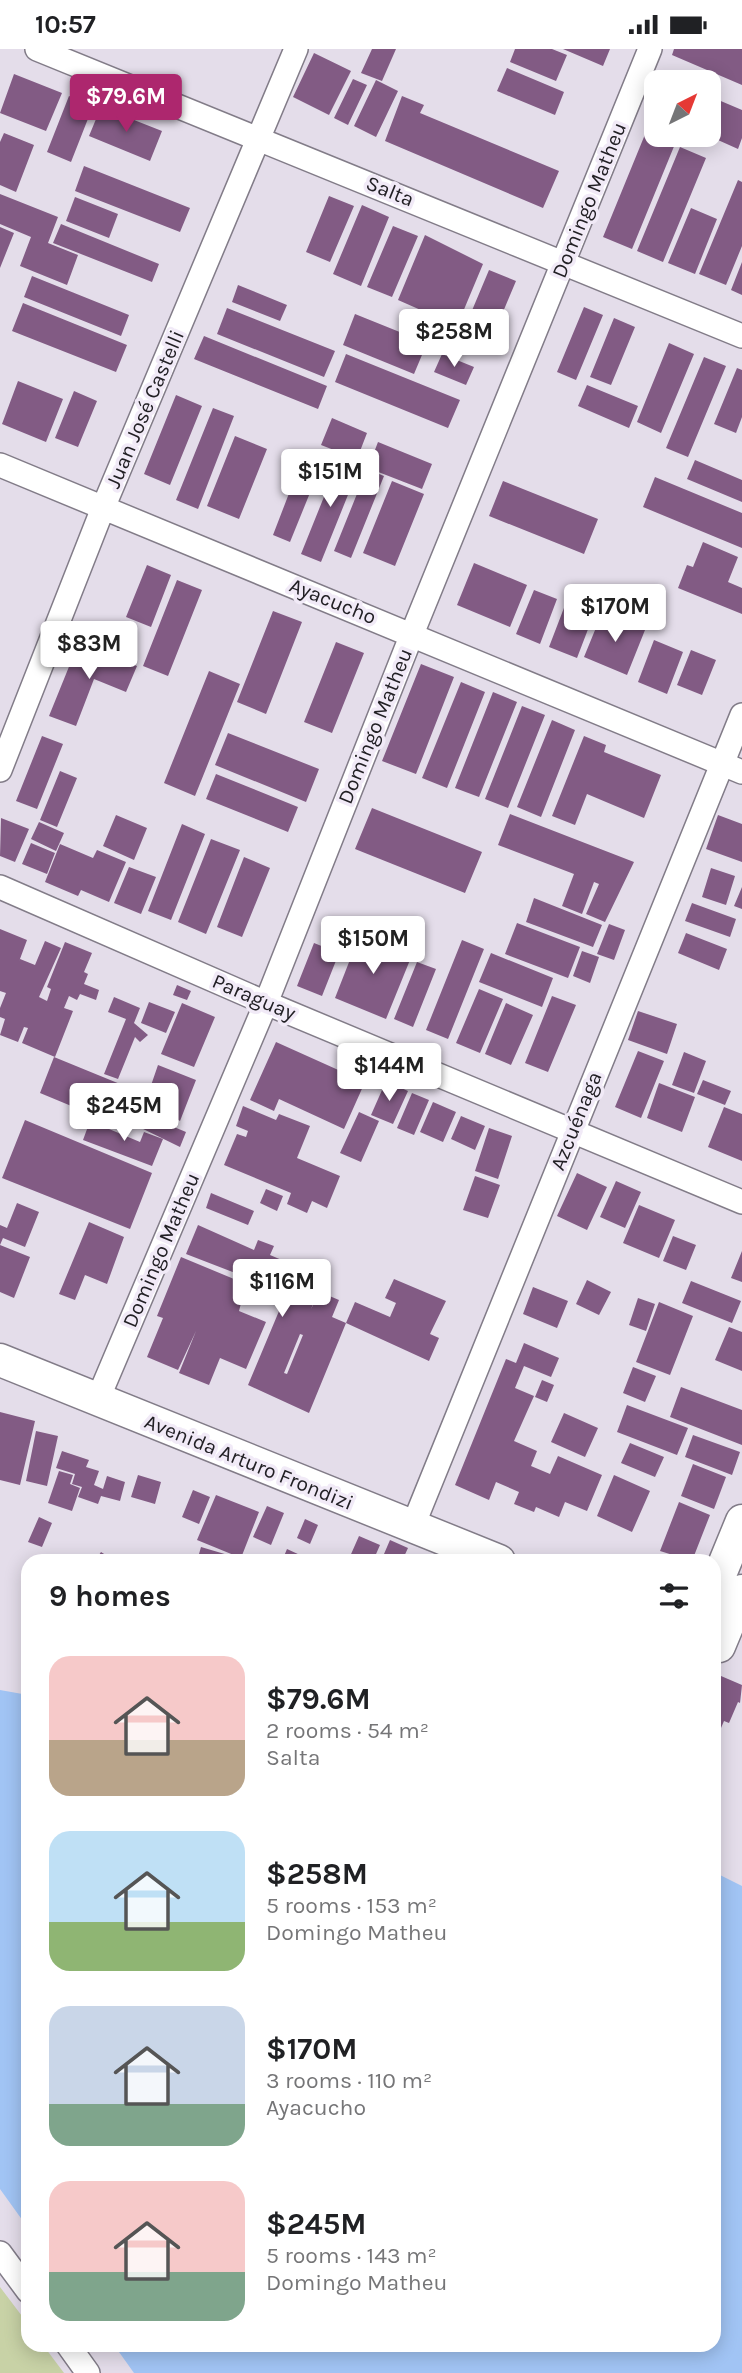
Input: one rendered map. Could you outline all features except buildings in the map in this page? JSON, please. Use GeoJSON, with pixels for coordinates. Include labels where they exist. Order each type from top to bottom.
{"type":"FeatureCollection","features":[{"type":"Feature","properties":{"kind":"main road","name":"Avenida Arturo Frondizi"},"geometry":{"type":"LineString","coordinates":[[0,1360],[481,1554]]}},
{"type":"Feature","properties":{"kind":"main road"},"geometry":{"type":"LineString","coordinates":[[721,1572],[742,1521]]}},
{"type":"Feature","properties":{"kind":"main road"},"geometry":{"type":"LineString","coordinates":[[725,1649],[742,1591]]}},
{"type":"Feature","properties":{"kind":"street","name":"Salta"},"geometry":{"type":"LineString","coordinates":[[37,49],[565,261],[742,336]]}},
{"type":"Feature","properties":{"kind":"street","name":"Juan José Castelli"},"geometry":{"type":"LineString","coordinates":[[0,770],[103,508],[296,49]]}},
{"type":"Feature","properties":{"kind":"street","name":"Domingo Matheu"},"geometry":{"type":"LineString","coordinates":[[97,1401],[266,1003],[412,633],[650,49]]}},
{"type":"Feature","properties":{"kind":"street","name":"Ayacucho"},"geometry":{"type":"LineString","coordinates":[[0,465],[412,633],[732,768]]}},
{"type":"Feature","properties":{"kind":"street","name":"Azcuénaga"},"geometry":{"type":"LineString","coordinates":[[412,1528],[573,1130],[732,768],[742,715]]}},
{"type":"Feature","properties":{"kind":"street","name":"Paraguay"},"geometry":{"type":"LineString","coordinates":[[0,887],[266,1003],[742,1202]]}},
{"type":"Feature","properties":{"kind":"street"},"geometry":{"type":"LineString","coordinates":[[0,2253],[21,2282]]}},
{"type":"Feature","properties":{"kind":"street"},"geometry":{"type":"LineString","coordinates":[[73,2352],[88,2373]]}},
{"type":"Feature","properties":{"kind":"green space"},"geometry":{"type":"Polygon","coordinates":[[[0,2287],[21,2315],[21,2352],[48,2352],[64,2373],[0,2373],[0,2287]]]}},
{"type":"Feature","properties":{"kind":"water"},"geometry":{"type":"Polygon","coordinates":[[[0,1690],[21,1694],[21,2218],[0,2189],[0,1690]]]}},
{"type":"Feature","properties":{"kind":"water"},"geometry":{"type":"Polygon","coordinates":[[[721,1876],[742,1886],[742,2373],[134,2373],[119,2352],[721,2352],[721,1876]]]}}]}
